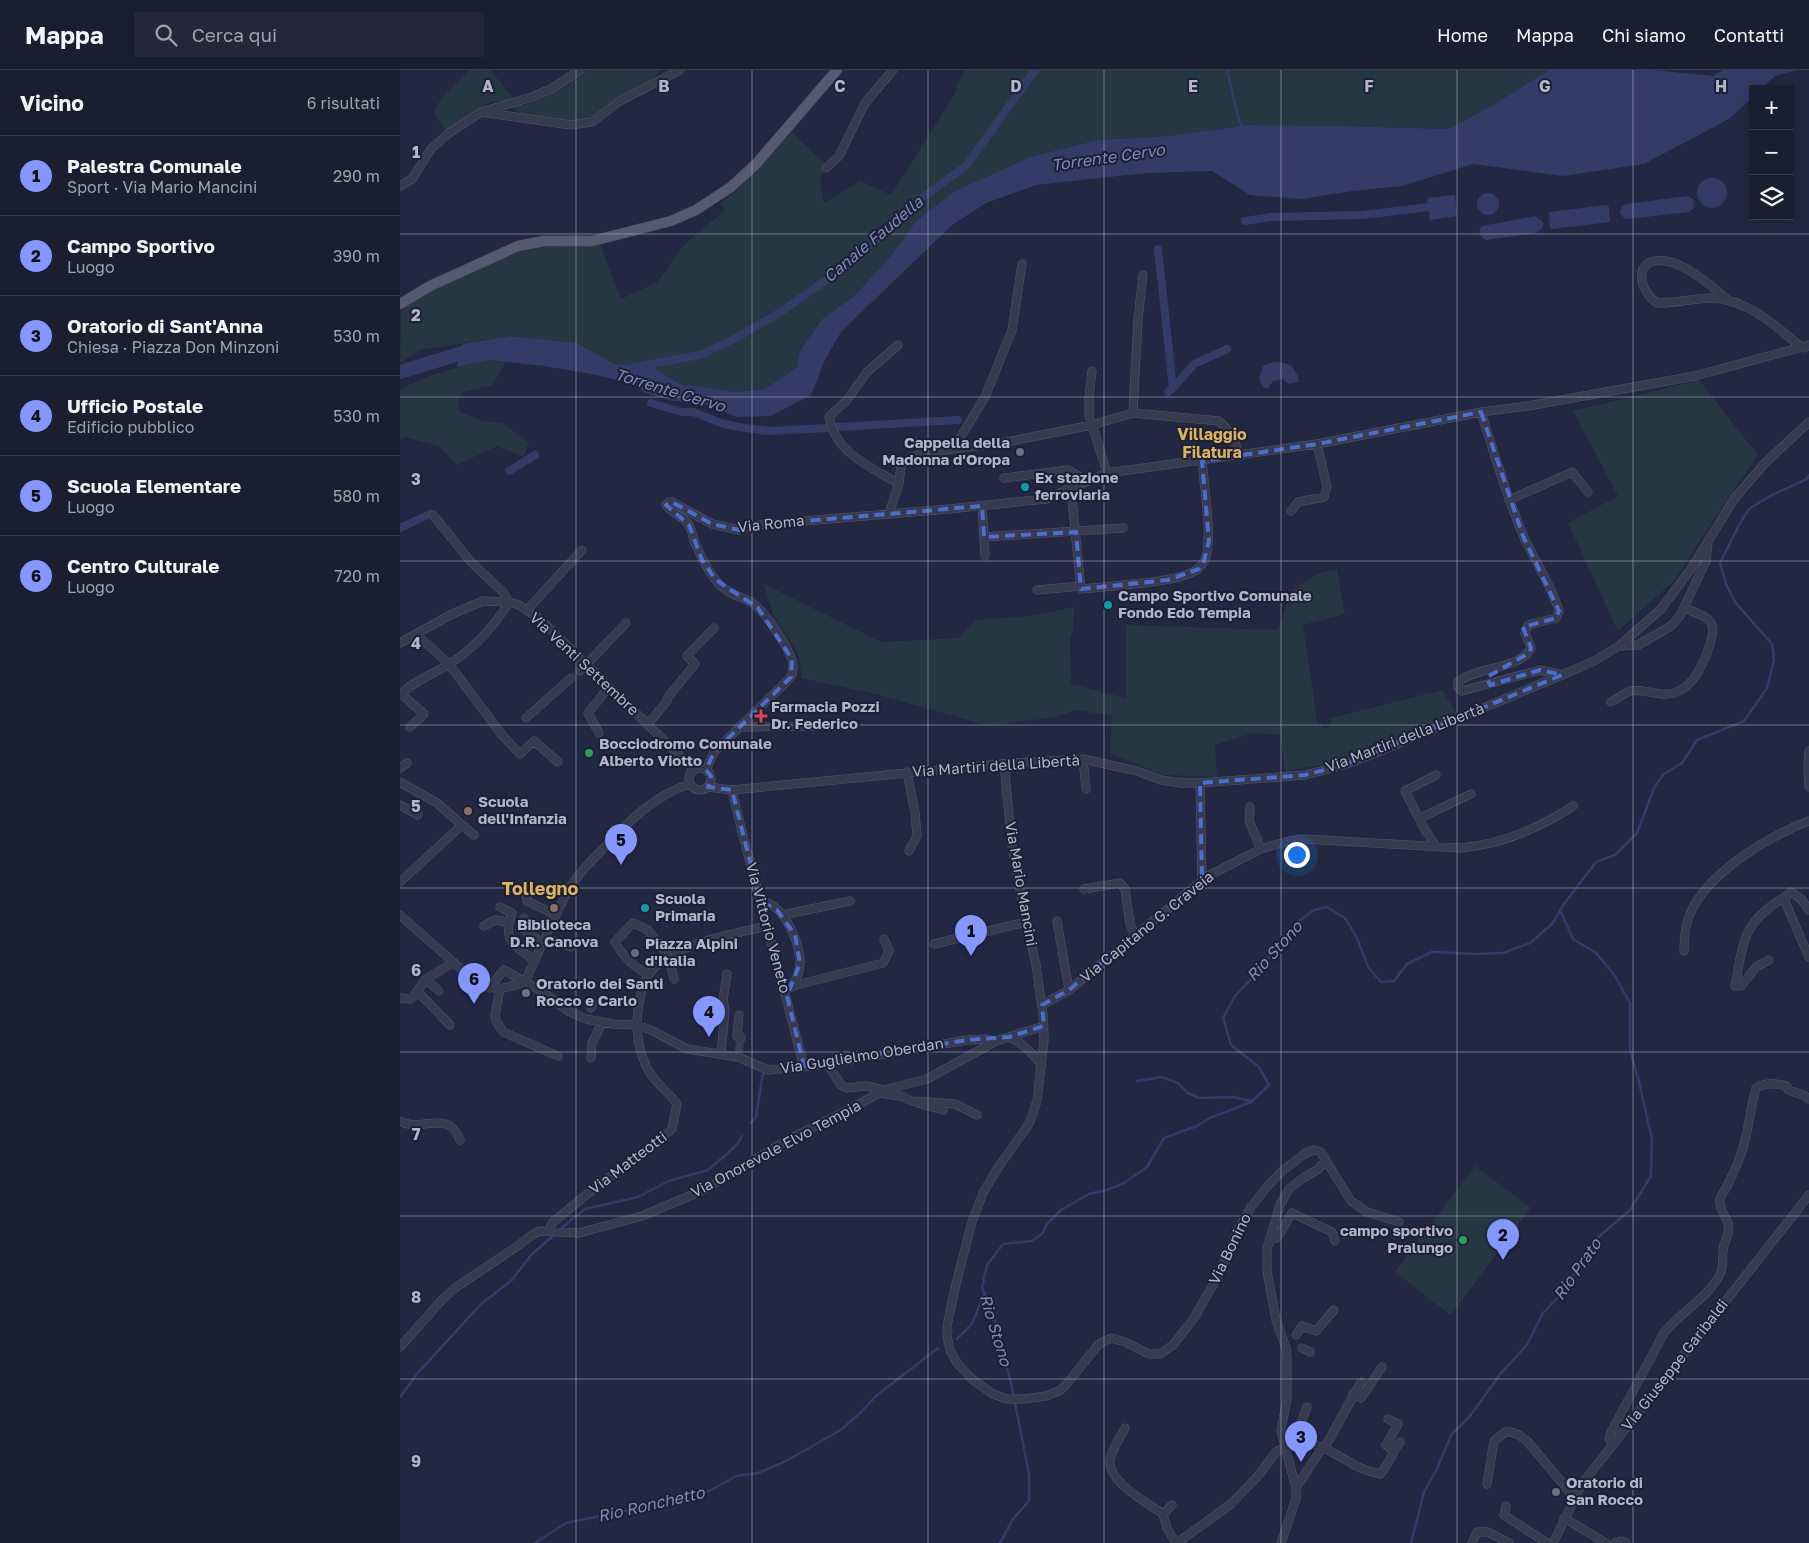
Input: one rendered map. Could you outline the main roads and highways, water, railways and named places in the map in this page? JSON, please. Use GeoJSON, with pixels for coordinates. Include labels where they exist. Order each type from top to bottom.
{"type":"FeatureCollection","features":[{"type":"Feature","properties":{"kind":"main road"},"geometry":{"type":"LineString","coordinates":[[400,304],[430,286],[518,246],[544,241],[592,241],[671,221],[696,210],[724,192],[756,164],[837,70]]}},
{"type":"Feature","properties":{"kind":"water"},"geometry":{"type":"Polygon","coordinates":[[[1549,70],[1653,70],[1713,76],[1723,70],[1796,70],[1775,76],[1765,85],[1749,85],[1749,101],[1729,119],[1644,164],[1563,176],[1473,164],[1402,186],[1302,199],[1250,195],[1212,171],[1146,173],[1036,185],[986,203],[952,225],[841,332],[825,360],[811,395],[771,416],[737,417],[698,402],[672,401],[643,392],[638,386],[597,375],[544,366],[490,360],[457,367],[463,344],[510,336],[577,343],[614,364],[650,366],[680,384],[736,392],[765,389],[797,367],[800,351],[822,319],[854,296],[891,256],[916,221],[955,191],[1030,157],[1098,140],[1168,136],[1251,125],[1449,129],[1498,102],[1549,70]]]}},
{"type":"Feature","properties":{"kind":"water"},"geometry":{"type":"Polygon","coordinates":[[[1712,178],[1722,183],[1727,193],[1722,203],[1712,208],[1702,203],[1697,193],[1702,183],[1712,178]]]}},
{"type":"Feature","properties":{"kind":"water"},"geometry":{"type":"Polygon","coordinates":[[[1488,193],[1496,196],[1499,204],[1496,212],[1488,215],[1480,212],[1477,204],[1480,196],[1488,193]]]}},
{"type":"Feature","properties":{"kind":"water"},"geometry":{"type":"Polygon","coordinates":[[[1455,195],[1457,216],[1430,220],[1427,198],[1455,195]]]}},
{"type":"Feature","properties":{"kind":"water"},"geometry":{"type":"Polygon","coordinates":[[[1687,196],[1693,199],[1694,206],[1689,212],[1628,219],[1624,218],[1620,213],[1622,206],[1626,204],[1687,196]]]}},
{"type":"Feature","properties":{"kind":"water"},"geometry":{"type":"Polygon","coordinates":[[[1607,205],[1609,207],[1610,222],[1552,229],[1550,227],[1550,212],[1607,205]]]}},
{"type":"Feature","properties":{"kind":"water"},"geometry":{"type":"Polygon","coordinates":[[[1535,216],[1543,222],[1543,227],[1536,233],[1486,240],[1480,234],[1482,226],[1535,216]]]}},
{"type":"Feature","properties":{"kind":"water"},"geometry":{"type":"Polygon","coordinates":[[[1279,362],[1291,365],[1298,376],[1299,382],[1289,384],[1283,379],[1273,381],[1268,389],[1263,387],[1259,378],[1263,366],[1279,362]]]}},
{"type":"Feature","properties":{"kind":"waterway","name":"Canale Faudella"},"geometry":{"type":"LineString","coordinates":[[634,367],[700,355],[734,339],[779,313],[848,265],[923,197],[966,166],[1035,70]]}},
{"type":"Feature","properties":{"kind":"waterway"},"geometry":{"type":"LineString","coordinates":[[1227,70],[1238,117],[1243,129]]}},
{"type":"Feature","properties":{"kind":"waterway"},"geometry":{"type":"LineString","coordinates":[[1245,221],[1272,217],[1363,215],[1437,206]]}},
{"type":"Feature","properties":{"kind":"waterway"},"geometry":{"type":"LineString","coordinates":[[1158,249],[1173,388],[1168,392]]}},
{"type":"Feature","properties":{"kind":"waterway"},"geometry":{"type":"LineString","coordinates":[[1173,388],[1194,364],[1227,349]]}},
{"type":"Feature","properties":{"kind":"waterway","name":"Torrente Cervo"},"geometry":{"type":"LineString","coordinates":[[400,372],[462,353],[479,351]]}},
{"type":"Feature","properties":{"kind":"waterway"},"geometry":{"type":"LineString","coordinates":[[651,403],[682,412],[693,412],[724,424],[745,428],[769,431],[827,428]]}},
{"type":"Feature","properties":{"kind":"waterway"},"geometry":{"type":"LineString","coordinates":[[837,427],[958,420]]}},
{"type":"Feature","properties":{"kind":"waterway"},"geometry":{"type":"LineString","coordinates":[[509,471],[535,455]]}},
{"type":"Feature","properties":{"kind":"waterway","name":"Rio Stono"},"geometry":{"type":"LineString","coordinates":[[1000,1543],[1013,1519],[1029,1501],[1029,1474],[1011,1383],[993,1314],[982,1288],[987,1265],[1003,1244],[1032,1241],[1043,1233],[1046,1225],[1061,1210],[1089,1194],[1107,1190],[1124,1183],[1147,1167],[1164,1138],[1197,1126],[1210,1118],[1251,1102],[1269,1085],[1259,1067],[1231,1045],[1223,1018],[1235,996],[1299,921],[1314,910],[1327,907],[1345,918],[1357,938],[1368,967],[1381,982],[1394,981],[1407,964],[1432,952],[1503,953],[1530,943],[1552,924],[1564,904],[1596,862],[1615,855],[1637,833],[1655,786],[1664,774],[1682,763],[1697,740],[1744,721],[1767,688],[1774,660],[1772,644],[1735,602],[1726,584],[1720,563],[1749,509],[1770,496],[1807,479],[1809,475]]}},
{"type":"Feature","properties":{"kind":"waterway"},"geometry":{"type":"LineString","coordinates":[[400,528],[430,514]]}},
{"type":"Feature","properties":{"kind":"waterway","name":"Rio Prato"},"geometry":{"type":"LineString","coordinates":[[1411,1543],[1424,1492],[1437,1469],[1451,1435],[1470,1416],[1501,1373],[1527,1345],[1543,1313],[1564,1291],[1595,1240],[1630,1210],[1651,1176],[1652,1139],[1630,1050],[1630,1003],[1615,976],[1596,953],[1573,939],[1560,910]]}},
{"type":"Feature","properties":{"kind":"waterway"},"geometry":{"type":"LineString","coordinates":[[751,1123],[756,1117],[764,1073]]}},
{"type":"Feature","properties":{"kind":"waterway"},"geometry":{"type":"LineString","coordinates":[[1137,1081],[1161,1077],[1178,1083],[1188,1093],[1199,1098],[1234,1097],[1250,1101]]}},
{"type":"Feature","properties":{"kind":"waterway"},"geometry":{"type":"LineString","coordinates":[[559,1230],[585,1209],[638,1197],[669,1181],[708,1170],[727,1154],[739,1142],[742,1136]]}},
{"type":"Feature","properties":{"kind":"waterway"},"geometry":{"type":"LineString","coordinates":[[400,1397],[417,1374],[480,1305],[512,1280],[531,1255],[555,1234]]}},
{"type":"Feature","properties":{"kind":"waterway","name":"Rio Ronchetto"},"geometry":{"type":"LineString","coordinates":[[957,1339],[972,1324],[984,1294]]}},
{"type":"Feature","properties":{"kind":"waterway","name":"Rio Ronchetto"},"geometry":{"type":"LineString","coordinates":[[535,1543],[566,1523],[659,1504],[690,1494],[709,1491],[736,1476],[758,1473],[784,1462],[841,1430],[876,1396],[938,1348]]}},
{"type":"Feature","properties":{"kind":"tunnel"},"geometry":{"type":"LineString","coordinates":[[739,1052],[740,1040]]}},
{"type":"Feature","properties":{"kind":"place","name":"Cappella della Madonna d'Oropa"},"geometry":{"type":"Point","coordinates":[1020,452]}},
{"type":"Feature","properties":{"kind":"place","name":"Ex stazione ferroviaria"},"geometry":{"type":"Point","coordinates":[1025,487]}},
{"type":"Feature","properties":{"kind":"place","name":"Campo Sportivo Comunale Fondo Edo Tempia"},"geometry":{"type":"Point","coordinates":[1108,605]}},
{"type":"Feature","properties":{"kind":"place","name":"Farmacia Pozzi Dr. Federico"},"geometry":{"type":"Point","coordinates":[761,716]}},
{"type":"Feature","properties":{"kind":"place","name":"Bocciodromo Comunale Alberto Viotto"},"geometry":{"type":"Point","coordinates":[589,753]}},
{"type":"Feature","properties":{"kind":"place","name":"Scuola dell'Infanzia"},"geometry":{"type":"Point","coordinates":[468,811]}},
{"type":"Feature","properties":{"kind":"place","name":"Scuola Elementare"},"geometry":{"type":"Point","coordinates":[621,865]}},
{"type":"Feature","properties":{"kind":"place","name":"Biblioteca D.R. Canova"},"geometry":{"type":"Point","coordinates":[554,908]}},
{"type":"Feature","properties":{"kind":"place","name":"Scuola Primaria"},"geometry":{"type":"Point","coordinates":[645,908]}},
{"type":"Feature","properties":{"kind":"place","name":"Piazza Alpini d'Italia"},"geometry":{"type":"Point","coordinates":[635,953]}},
{"type":"Feature","properties":{"kind":"place","name":"Palestra Comunale"},"geometry":{"type":"Point","coordinates":[971,956]}},
{"type":"Feature","properties":{"kind":"place","name":"Oratorio dei Santi Rocco e Carlo"},"geometry":{"type":"Point","coordinates":[526,993]}},
{"type":"Feature","properties":{"kind":"place","name":"Centro Culturale"},"geometry":{"type":"Point","coordinates":[474,1004]}},
{"type":"Feature","properties":{"kind":"place","name":"Ufficio Postale"},"geometry":{"type":"Point","coordinates":[709,1037]}},
{"type":"Feature","properties":{"kind":"place","name":"campo sportivo Pralungo"},"geometry":{"type":"Point","coordinates":[1463,1240]}},
{"type":"Feature","properties":{"kind":"place","name":"Campo Sportivo"},"geometry":{"type":"Point","coordinates":[1503,1260]}},
{"type":"Feature","properties":{"kind":"place","name":"Oratorio di Sant'Anna"},"geometry":{"type":"Point","coordinates":[1301,1462]}},
{"type":"Feature","properties":{"kind":"place","name":"Oratorio di San Rocco"},"geometry":{"type":"Point","coordinates":[1556,1492]}},
{"type":"Feature","properties":{"kind":"district","name":"Villaggio Filatura"},"geometry":{"type":"Point","coordinates":[1212,443]}},
{"type":"Feature","properties":{"kind":"district","name":"Tollegno"},"geometry":{"type":"Point","coordinates":[540,889]}}]}
